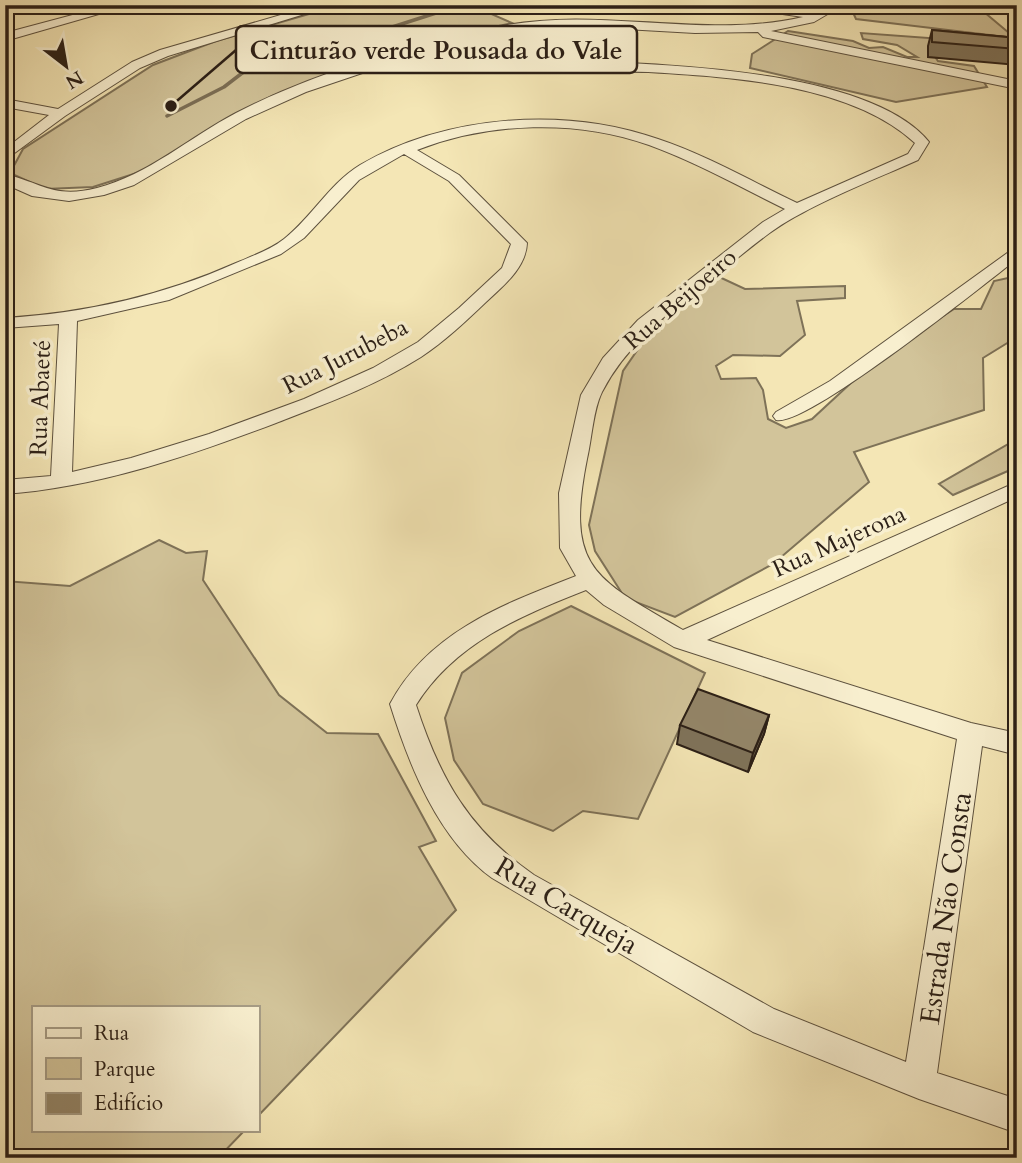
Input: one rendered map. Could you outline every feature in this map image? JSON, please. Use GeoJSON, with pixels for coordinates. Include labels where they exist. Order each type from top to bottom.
{"type":"FeatureCollection","features":[{"type":"Feature","properties":{"kind":"street"},"geometry":{"type":"LineString","coordinates":[[5,37],[124,5]]}},
{"type":"Feature","properties":{"kind":"street"},"geometry":{"type":"LineString","coordinates":[[5,156],[60,113],[136,65],[164,53],[328,5]]}},
{"type":"Feature","properties":{"kind":"street"},"geometry":{"type":"LineString","coordinates":[[727,5],[821,15]]}},
{"type":"Feature","properties":{"kind":"street"},"geometry":{"type":"LineString","coordinates":[[744,30],[783,25],[821,15],[837,5]]}},
{"type":"Feature","properties":{"kind":"street"},"geometry":{"type":"LineString","coordinates":[[975,5],[1017,10]]}},
{"type":"Feature","properties":{"kind":"street"},"geometry":{"type":"LineString","coordinates":[[5,177],[26,190],[62,195],[97,192],[133,182],[240,116],[307,87],[483,34],[539,24],[599,22],[744,30],[1017,85]]}},
{"type":"Feature","properties":{"kind":"street","name":"Rua Beijoeiro"},"geometry":{"type":"LineString","coordinates":[[572,65],[671,68],[741,76],[831,95],[883,112],[912,126],[922,142],[913,157],[797,209],[769,225],[644,324],[610,362],[592,396],[570,493],[570,548],[589,580],[612,599],[682,641],[971,733],[1017,744]]}},
{"type":"Feature","properties":{"kind":"street"},"geometry":{"type":"LineString","coordinates":[[5,103],[60,113]]}},
{"type":"Feature","properties":{"kind":"street"},"geometry":{"type":"LineString","coordinates":[[5,323],[68,318],[219,278],[275,251],[315,221],[362,170],[404,148],[452,135],[505,127],[567,125],[596,128],[651,141],[797,209]]}},
{"type":"Feature","properties":{"kind":"street","name":"Rua Jurubeba"},"geometry":{"type":"LineString","coordinates":[[5,487],[61,480],[143,463],[294,410],[403,359],[453,323],[503,277],[517,254],[519,243],[454,178],[404,148]]}},
{"type":"Feature","properties":{"kind":"street"},"geometry":{"type":"LineString","coordinates":[[783,416],[837,385],[1017,251]]}},
{"type":"Feature","properties":{"kind":"street","name":"Rua Abaeté"},"geometry":{"type":"LineString","coordinates":[[61,480],[68,318]]}},
{"type":"Feature","properties":{"kind":"street","name":"Rua Majerona"},"geometry":{"type":"LineString","coordinates":[[682,641],[1017,489]]}},
{"type":"Feature","properties":{"kind":"street","name":"Rua Carqueja"},"geometry":{"type":"LineString","coordinates":[[589,580],[524,606],[461,639],[414,682],[403,704],[409,727],[456,819],[489,860],[524,884],[764,1021],[919,1083],[1017,1116]]}},
{"type":"Feature","properties":{"kind":"street","name":"Estrada Não Consta"},"geometry":{"type":"LineString","coordinates":[[919,1083],[971,733]]}},
{"type":"Feature","properties":{"kind":"green space"},"geometry":{"type":"Polygon","coordinates":[[[340,5],[483,5],[489,13],[512,23],[457,35],[391,55],[272,96],[143,171],[93,187],[45,189],[10,173],[23,149],[153,65],[216,41],[340,5]]]}},
{"type":"Feature","properties":{"kind":"green space"},"geometry":{"type":"Polygon","coordinates":[[[850,6],[984,12],[1015,38],[856,19],[850,6]]]}},
{"type":"Feature","properties":{"kind":"green space"},"geometry":{"type":"Polygon","coordinates":[[[788,31],[853,41],[869,48],[883,47],[907,57],[917,57],[897,45],[863,39],[861,33],[997,43],[929,48],[938,61],[974,66],[987,87],[896,102],[750,68],[752,54],[788,31]]]}},
{"type":"Feature","properties":{"kind":"green space"},"geometry":{"type":"Polygon","coordinates":[[[715,275],[745,289],[845,286],[845,298],[797,301],[805,335],[780,356],[733,355],[716,366],[721,379],[756,378],[763,390],[768,419],[786,428],[812,419],[879,357],[954,309],[981,309],[994,281],[1017,276],[1017,337],[983,358],[984,410],[854,452],[869,482],[773,564],[675,617],[625,598],[595,551],[589,525],[623,371],[654,326],[678,299],[715,275]]]}},
{"type":"Feature","properties":{"kind":"green space"},"geometry":{"type":"Polygon","coordinates":[[[1017,439],[1017,467],[953,495],[939,484],[1017,439]]]}},
{"type":"Feature","properties":{"kind":"green space"},"geometry":{"type":"Polygon","coordinates":[[[159,540],[186,553],[207,551],[203,580],[279,695],[327,733],[378,734],[436,841],[419,847],[456,910],[259,1115],[259,1006],[32,1006],[32,1132],[243,1132],[218,1158],[5,1158],[5,581],[70,586],[159,540]]]}},
{"type":"Feature","properties":{"kind":"green space"},"geometry":{"type":"Polygon","coordinates":[[[571,606],[705,673],[638,819],[583,811],[553,831],[483,804],[454,760],[445,718],[462,673],[519,631],[571,606]]]}},
{"type":"Feature","properties":{"kind":"building"},"geometry":{"type":"Polygon","coordinates":[[[932,30],[1017,38],[1017,49],[932,42],[932,30]]]}},
{"type":"Feature","properties":{"kind":"building"},"geometry":{"type":"Polygon","coordinates":[[[698,689],[769,715],[753,753],[680,725],[698,689]]]}},
{"type":"Feature","properties":{"kind":"waterway"},"geometry":{"type":"LineString","coordinates":[[167,116],[224,87],[250,67],[336,45],[461,5]]}},
{"type":"Feature","properties":{"kind":"place","name":"Cinturão verde Pousada do Vale"},"geometry":{"type":"Point","coordinates":[171,106]}}]}
